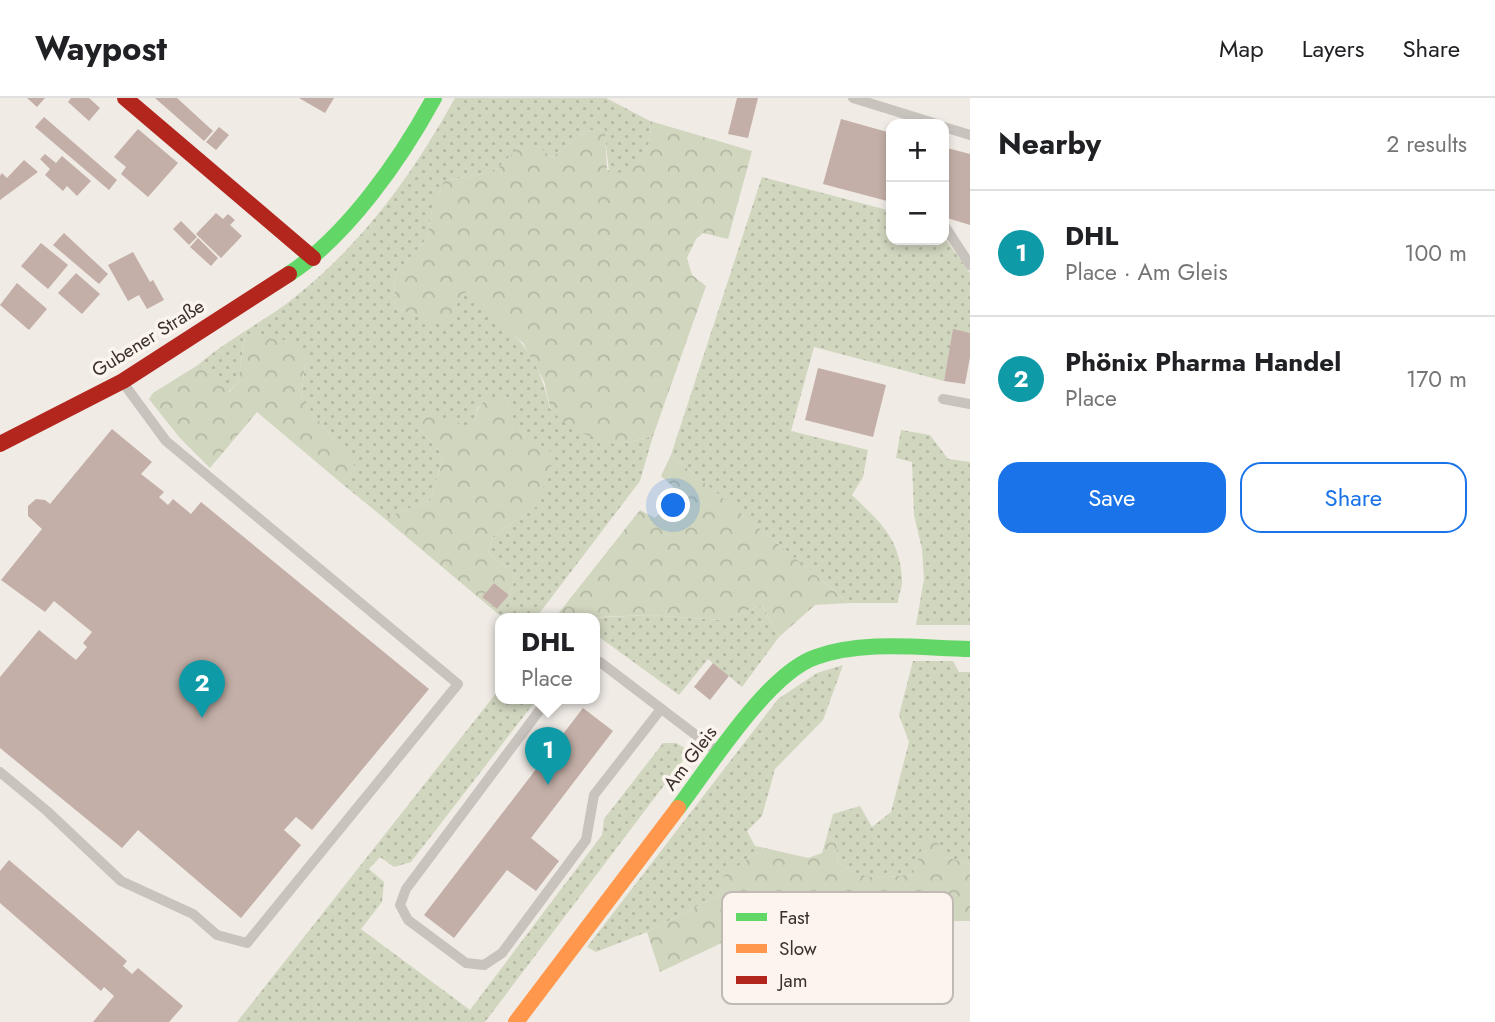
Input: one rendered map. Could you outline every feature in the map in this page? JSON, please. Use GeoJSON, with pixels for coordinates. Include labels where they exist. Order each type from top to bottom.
{"type":"FeatureCollection","features":[{"type":"Feature","properties":{"kind":"street"},"geometry":{"type":"LineString","coordinates":[[125,98],[313,258]]}},
{"type":"Feature","properties":{"kind":"street","name":"Gubener Straße"},"geometry":{"type":"LineString","coordinates":[[0,444],[123,381],[313,258],[363,204],[421,122],[434,98]]}},
{"type":"Feature","properties":{"kind":"street","name":"Am Gleis"},"geometry":{"type":"LineString","coordinates":[[516,1022],[767,691],[786,674],[813,658],[845,649],[970,649]]}},
{"type":"Feature","properties":{"kind":"lane"},"geometry":{"type":"LineString","coordinates":[[853,98],[921,119]]}},
{"type":"Feature","properties":{"kind":"lane"},"geometry":{"type":"LineString","coordinates":[[949,129],[970,135]]}},
{"type":"Feature","properties":{"kind":"lane"},"geometry":{"type":"LineString","coordinates":[[949,233],[970,265]]}},
{"type":"Feature","properties":{"kind":"lane"},"geometry":{"type":"LineString","coordinates":[[0,772],[47,811],[121,881],[192,914],[217,935],[247,943],[458,684],[166,441],[123,381]]}},
{"type":"Feature","properties":{"kind":"lane"},"geometry":{"type":"LineString","coordinates":[[943,399],[970,404]]}},
{"type":"Feature","properties":{"kind":"lane"},"geometry":{"type":"LineString","coordinates":[[600,662],[720,753]]}},
{"type":"Feature","properties":{"kind":"lane"},"geometry":{"type":"LineString","coordinates":[[544,704],[406,889],[400,905],[408,920],[466,963],[484,965],[502,953],[586,840],[594,795],[661,709]]}},
{"type":"Feature","properties":{"kind":"green space"},"geometry":{"type":"Polygon","coordinates":[[[455,98],[606,98],[650,121],[650,138],[645,152],[636,164],[622,174],[609,171],[604,129],[586,131],[552,157],[537,146],[520,146],[495,171],[444,181],[432,210],[427,238],[394,276],[395,308],[418,316],[451,316],[461,295],[469,291],[521,342],[538,371],[550,409],[617,445],[653,436],[640,481],[540,613],[497,613],[478,597],[482,597],[497,609],[509,595],[516,574],[488,554],[492,537],[537,506],[505,396],[478,407],[472,427],[418,428],[444,455],[431,500],[384,518],[340,482],[356,468],[301,398],[306,356],[245,336],[238,382],[228,392],[198,365],[295,297],[343,254],[385,206],[455,98]]]}},
{"type":"Feature","properties":{"kind":"green space"},"geometry":{"type":"Polygon","coordinates":[[[650,121],[752,151],[728,239],[703,233],[696,239],[687,258],[692,275],[706,286],[653,436],[617,445],[575,431],[551,411],[544,381],[523,343],[469,291],[461,295],[451,316],[439,324],[395,308],[394,276],[427,238],[432,210],[444,181],[495,171],[520,146],[537,146],[552,157],[586,131],[605,129],[607,170],[622,173],[645,152],[650,138],[650,121]]]}},
{"type":"Feature","properties":{"kind":"green space"},"geometry":{"type":"Polygon","coordinates":[[[762,177],[886,210],[886,245],[949,244],[970,273],[970,333],[953,330],[944,381],[814,347],[791,431],[868,450],[863,477],[852,495],[888,533],[898,554],[902,582],[898,603],[849,603],[671,455],[762,177]]]}},
{"type":"Feature","properties":{"kind":"green space"},"geometry":{"type":"Polygon","coordinates":[[[245,336],[286,340],[306,356],[301,398],[356,468],[340,482],[257,412],[210,468],[179,437],[149,399],[153,393],[198,365],[229,392],[238,382],[245,336]]]}},
{"type":"Feature","properties":{"kind":"green space"},"geometry":{"type":"Polygon","coordinates":[[[505,396],[516,431],[555,454],[537,506],[492,537],[488,554],[516,574],[509,595],[494,583],[482,597],[478,597],[384,518],[431,500],[444,455],[418,428],[429,414],[472,427],[485,401],[505,396]]]}},
{"type":"Feature","properties":{"kind":"green space"},"geometry":{"type":"Polygon","coordinates":[[[901,430],[930,435],[948,459],[970,462],[970,625],[916,625],[924,579],[922,549],[914,515],[912,462],[896,458],[901,430]]]}},
{"type":"Feature","properties":{"kind":"green space"},"geometry":{"type":"Polygon","coordinates":[[[671,455],[849,603],[815,605],[779,637],[762,605],[723,620],[648,615],[600,617],[600,613],[559,613],[640,510],[655,518],[680,493],[661,476],[671,455]]]}},
{"type":"Feature","properties":{"kind":"green space"},"geometry":{"type":"Polygon","coordinates":[[[762,605],[779,637],[742,687],[708,659],[679,695],[600,638],[600,618],[648,615],[722,620],[762,605]]]}},
{"type":"Feature","properties":{"kind":"green space"},"geometry":{"type":"Polygon","coordinates":[[[913,661],[953,661],[959,672],[970,672],[970,864],[945,857],[925,841],[913,874],[865,876],[838,862],[836,842],[827,836],[833,814],[860,806],[872,827],[891,812],[909,742],[899,715],[913,661]]]}},
{"type":"Feature","properties":{"kind":"green space"},"geometry":{"type":"Polygon","coordinates":[[[843,665],[823,720],[775,769],[762,816],[747,831],[755,846],[765,848],[725,875],[719,895],[647,932],[596,952],[587,947],[778,699],[817,673],[843,665]]]}},
{"type":"Feature","properties":{"kind":"green space"},"geometry":{"type":"Polygon","coordinates":[[[495,695],[495,704],[533,704],[411,862],[394,867],[380,857],[369,869],[384,882],[382,902],[361,929],[470,1010],[602,835],[604,819],[663,743],[676,743],[690,751],[485,1022],[237,1022],[495,695]]]}},
{"type":"Feature","properties":{"kind":"green space"},"geometry":{"type":"Polygon","coordinates":[[[827,836],[836,842],[838,862],[856,873],[874,877],[913,874],[925,840],[935,838],[945,857],[970,864],[970,921],[953,921],[953,892],[722,892],[722,943],[660,972],[647,932],[719,895],[724,875],[765,848],[808,858],[822,853],[827,836]]]}},
{"type":"Feature","properties":{"kind":"building"},"geometry":{"type":"Polygon","coordinates":[[[27,98],[45,98],[37,107],[27,98]]]}},
{"type":"Feature","properties":{"kind":"building"},"geometry":{"type":"Polygon","coordinates":[[[71,98],[89,98],[100,108],[89,121],[68,102],[71,98]]]}},
{"type":"Feature","properties":{"kind":"building"},"geometry":{"type":"Polygon","coordinates":[[[155,98],[177,98],[213,131],[204,141],[155,98]]]}},
{"type":"Feature","properties":{"kind":"building"},"geometry":{"type":"Polygon","coordinates":[[[299,98],[334,98],[325,113],[299,98]]]}},
{"type":"Feature","properties":{"kind":"building"},"geometry":{"type":"Polygon","coordinates":[[[737,98],[758,98],[748,138],[728,134],[737,98]]]}},
{"type":"Feature","properties":{"kind":"building"},"geometry":{"type":"Polygon","coordinates":[[[44,117],[117,180],[109,190],[35,127],[44,117]]]}},
{"type":"Feature","properties":{"kind":"building"},"geometry":{"type":"Polygon","coordinates":[[[841,119],[886,132],[886,201],[823,184],[841,119]]]}},
{"type":"Feature","properties":{"kind":"building"},"geometry":{"type":"Polygon","coordinates":[[[219,127],[229,135],[216,150],[206,142],[219,127]]]}},
{"type":"Feature","properties":{"kind":"building"},"geometry":{"type":"Polygon","coordinates":[[[138,129],[178,163],[148,197],[121,174],[126,167],[114,157],[138,129]]]}},
{"type":"Feature","properties":{"kind":"building"},"geometry":{"type":"Polygon","coordinates":[[[949,149],[970,154],[970,225],[949,219],[949,149]]]}},
{"type":"Feature","properties":{"kind":"building"},"geometry":{"type":"Polygon","coordinates":[[[45,154],[56,163],[62,156],[91,181],[77,196],[67,186],[63,191],[45,175],[50,169],[40,159],[45,154]]]}},
{"type":"Feature","properties":{"kind":"building"},"geometry":{"type":"Polygon","coordinates":[[[24,160],[38,172],[0,200],[0,176],[2,173],[7,178],[24,160]]]}},
{"type":"Feature","properties":{"kind":"building"},"geometry":{"type":"Polygon","coordinates":[[[216,213],[223,219],[228,214],[235,220],[230,225],[242,236],[221,258],[196,234],[216,213]]]}},
{"type":"Feature","properties":{"kind":"building"},"geometry":{"type":"Polygon","coordinates":[[[181,221],[197,237],[189,245],[173,229],[181,221]]]}},
{"type":"Feature","properties":{"kind":"building"},"geometry":{"type":"Polygon","coordinates":[[[64,233],[108,274],[99,284],[53,245],[64,233]]]}},
{"type":"Feature","properties":{"kind":"building"},"geometry":{"type":"Polygon","coordinates":[[[198,238],[218,258],[211,266],[190,247],[198,238]]]}},
{"type":"Feature","properties":{"kind":"building"},"geometry":{"type":"Polygon","coordinates":[[[41,243],[68,265],[48,289],[21,266],[41,243]]]}},
{"type":"Feature","properties":{"kind":"building"},"geometry":{"type":"Polygon","coordinates":[[[133,252],[164,300],[147,309],[139,295],[128,301],[108,265],[133,252]]]}},
{"type":"Feature","properties":{"kind":"building"},"geometry":{"type":"Polygon","coordinates":[[[76,273],[100,294],[82,314],[58,293],[76,273]]]}},
{"type":"Feature","properties":{"kind":"building"},"geometry":{"type":"Polygon","coordinates":[[[17,283],[47,309],[29,330],[0,305],[17,283]]]}},
{"type":"Feature","properties":{"kind":"building"},"geometry":{"type":"Polygon","coordinates":[[[953,329],[970,333],[970,357],[965,384],[944,381],[953,329]]]}},
{"type":"Feature","properties":{"kind":"building"},"geometry":{"type":"Polygon","coordinates":[[[818,368],[886,385],[873,437],[805,420],[818,368]]]}},
{"type":"Feature","properties":{"kind":"building"},"geometry":{"type":"Polygon","coordinates":[[[112,429],[152,462],[141,474],[164,492],[159,497],[168,505],[173,499],[191,514],[201,502],[429,689],[312,830],[296,817],[284,830],[301,845],[241,918],[138,830],[122,848],[0,748],[0,677],[39,630],[76,660],[87,647],[83,643],[92,632],[54,601],[45,612],[1,580],[42,529],[28,516],[28,506],[36,499],[50,504],[112,429]]]}},
{"type":"Feature","properties":{"kind":"building"},"geometry":{"type":"Polygon","coordinates":[[[494,583],[509,595],[497,609],[482,597],[494,583]]]}},
{"type":"Feature","properties":{"kind":"building"},"geometry":{"type":"Polygon","coordinates":[[[713,663],[729,676],[710,700],[694,687],[713,663]]]}},
{"type":"Feature","properties":{"kind":"building"},"geometry":{"type":"Polygon","coordinates":[[[583,708],[613,731],[531,838],[559,861],[536,891],[507,870],[454,938],[424,915],[583,708]]]}},
{"type":"Feature","properties":{"kind":"building"},"geometry":{"type":"Polygon","coordinates":[[[9,860],[127,961],[123,966],[132,974],[138,968],[183,1006],[169,1022],[93,1022],[114,996],[104,987],[101,991],[0,903],[0,871],[9,860]]]}},
{"type":"Feature","properties":{"kind":"traffic: fast"},"geometry":{"type":"LineString","coordinates":[[289,274],[331,239],[371,195],[406,146],[434,98]]}},
{"type":"Feature","properties":{"kind":"traffic: fast"},"geometry":{"type":"LineString","coordinates":[[678,808],[741,723],[779,681],[798,666],[816,657],[853,648],[892,646],[970,649]]}},
{"type":"Feature","properties":{"kind":"traffic: slow"},"geometry":{"type":"LineString","coordinates":[[516,1022],[678,808]]}},
{"type":"Feature","properties":{"kind":"traffic: jam"},"geometry":{"type":"LineString","coordinates":[[125,98],[313,258]]}},
{"type":"Feature","properties":{"kind":"traffic: jam"},"geometry":{"type":"LineString","coordinates":[[0,444],[123,381],[289,274]]}},
{"type":"Feature","properties":{"kind":"place","name":"Phönix Pharma Handel"},"geometry":{"type":"Point","coordinates":[202,718]}},
{"type":"Feature","properties":{"kind":"place","name":"DHL"},"geometry":{"type":"Point","coordinates":[548,785]}}]}
